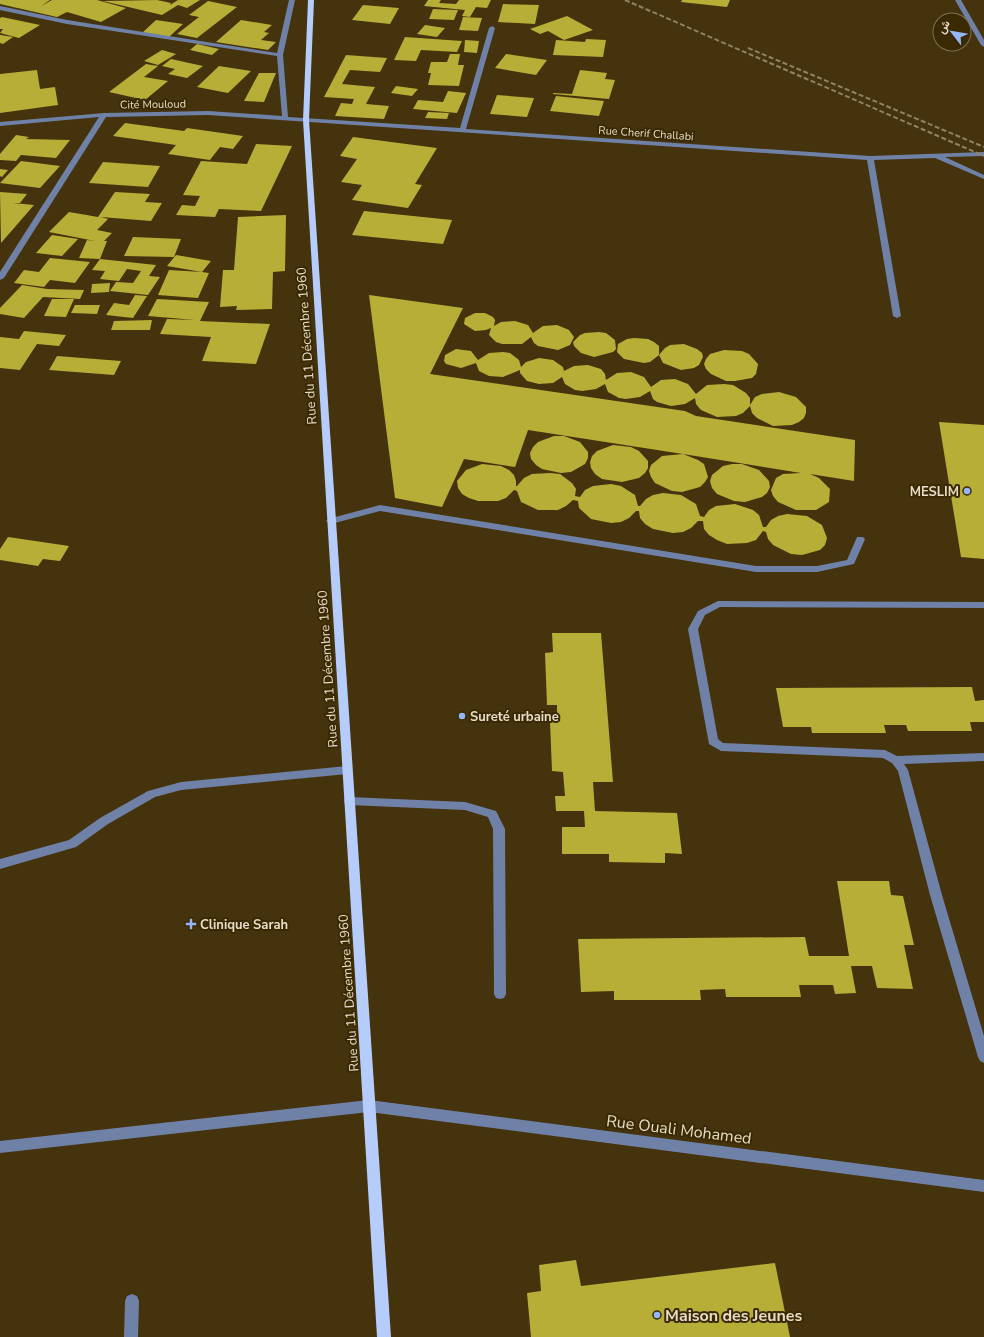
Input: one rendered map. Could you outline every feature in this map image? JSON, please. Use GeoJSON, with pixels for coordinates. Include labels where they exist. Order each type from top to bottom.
{"type":"FeatureCollection","features":[{"type":"Feature","properties":{"kind":"main road","name":"Rue du 11 Décembre 1960"},"geometry":{"type":"LineString","coordinates":[[311,0],[306,120],[384,1337]]}},
{"type":"Feature","properties":{"kind":"street"},"geometry":{"type":"LineString","coordinates":[[285,118],[280,55],[292,0]]}},
{"type":"Feature","properties":{"kind":"street"},"geometry":{"type":"LineString","coordinates":[[958,0],[984,45]]}},
{"type":"Feature","properties":{"kind":"street"},"geometry":{"type":"LineString","coordinates":[[0,8],[67,22],[280,55]]}},
{"type":"Feature","properties":{"kind":"street"},"geometry":{"type":"LineString","coordinates":[[462,131],[492,28]]}},
{"type":"Feature","properties":{"kind":"street","name":"Cité Mouloud"},"geometry":{"type":"LineString","coordinates":[[0,124],[104,115],[208,113],[306,120]]}},
{"type":"Feature","properties":{"kind":"street"},"geometry":{"type":"LineString","coordinates":[[0,278],[4,269],[104,115]]}},
{"type":"Feature","properties":{"kind":"street","name":"Rue Cherif Challabi"},"geometry":{"type":"LineString","coordinates":[[306,120],[870,158],[984,154]]}},
{"type":"Feature","properties":{"kind":"street"},"geometry":{"type":"LineString","coordinates":[[936,156],[984,177]]}},
{"type":"Feature","properties":{"kind":"street"},"geometry":{"type":"LineString","coordinates":[[870,158],[896,316]]}},
{"type":"Feature","properties":{"kind":"street"},"geometry":{"type":"LineString","coordinates":[[331,521],[380,508],[756,569],[817,569],[851,562],[860,539]]}},
{"type":"Feature","properties":{"kind":"street"},"geometry":{"type":"LineString","coordinates":[[984,605],[718,604],[701,613],[693,629],[713,741],[721,747],[885,754],[896,760],[903,770],[936,895],[984,1057]]}},
{"type":"Feature","properties":{"kind":"street"},"geometry":{"type":"LineString","coordinates":[[896,760],[984,757]]}},
{"type":"Feature","properties":{"kind":"street"},"geometry":{"type":"LineString","coordinates":[[0,864],[72,844],[104,821],[152,794],[181,786],[347,770]]}},
{"type":"Feature","properties":{"kind":"street"},"geometry":{"type":"LineString","coordinates":[[349,801],[465,806],[492,814],[499,828],[500,994]]}},
{"type":"Feature","properties":{"kind":"street","name":"Rue Ouali Mohamed"},"geometry":{"type":"LineString","coordinates":[[0,1147],[369,1106],[984,1186]]}},
{"type":"Feature","properties":{"kind":"street"},"geometry":{"type":"LineString","coordinates":[[131,1337],[132,1301]]}},
{"type":"Feature","properties":{"kind":"building"},"geometry":{"type":"Polygon","coordinates":[[[0,0],[50,0],[41,6],[52,0],[97,0],[126,8],[101,22],[67,12],[57,17],[0,4],[0,0]]]}},
{"type":"Feature","properties":{"kind":"building"},"geometry":{"type":"Polygon","coordinates":[[[157,0],[171,3],[170,5],[178,0],[200,0],[187,8],[178,5],[162,15],[103,1],[157,0]]]}},
{"type":"Feature","properties":{"kind":"building"},"geometry":{"type":"Polygon","coordinates":[[[428,0],[441,0],[439,3],[456,4],[459,0],[491,0],[487,8],[476,7],[470,17],[462,16],[465,10],[424,6],[428,0]]]}},
{"type":"Feature","properties":{"kind":"building"},"geometry":{"type":"Polygon","coordinates":[[[682,0],[730,0],[727,7],[681,2],[682,0]]]}},
{"type":"Feature","properties":{"kind":"building"},"geometry":{"type":"Polygon","coordinates":[[[208,1],[237,7],[197,38],[177,34],[199,17],[189,15],[208,1]]]}},
{"type":"Feature","properties":{"kind":"building"},"geometry":{"type":"Polygon","coordinates":[[[503,4],[539,5],[535,24],[498,22],[503,4]]]}},
{"type":"Feature","properties":{"kind":"building"},"geometry":{"type":"Polygon","coordinates":[[[363,5],[399,8],[390,24],[352,20],[363,5]]]}},
{"type":"Feature","properties":{"kind":"building"},"geometry":{"type":"Polygon","coordinates":[[[433,9],[458,10],[454,20],[429,19],[433,9]]]}},
{"type":"Feature","properties":{"kind":"building"},"geometry":{"type":"Polygon","coordinates":[[[567,16],[593,30],[564,40],[548,31],[540,34],[530,29],[567,16]]]}},
{"type":"Feature","properties":{"kind":"building"},"geometry":{"type":"Polygon","coordinates":[[[2,17],[40,25],[19,38],[0,33],[3,29],[0,29],[0,18],[2,17]]]}},
{"type":"Feature","properties":{"kind":"building"},"geometry":{"type":"Polygon","coordinates":[[[463,17],[482,18],[478,31],[459,30],[463,17]]]}},
{"type":"Feature","properties":{"kind":"building"},"geometry":{"type":"Polygon","coordinates":[[[156,20],[183,24],[169,37],[142,33],[156,20]]]}},
{"type":"Feature","properties":{"kind":"building"},"geometry":{"type":"Polygon","coordinates":[[[241,20],[272,25],[264,32],[269,33],[261,40],[276,42],[268,50],[216,42],[241,20]]]}},
{"type":"Feature","properties":{"kind":"building"},"geometry":{"type":"Polygon","coordinates":[[[425,25],[445,28],[437,37],[417,34],[425,25]]]}},
{"type":"Feature","properties":{"kind":"building"},"geometry":{"type":"Polygon","coordinates":[[[0,35],[13,37],[3,44],[0,43],[0,35]]]}},
{"type":"Feature","properties":{"kind":"building"},"geometry":{"type":"Polygon","coordinates":[[[405,37],[462,41],[457,52],[421,50],[416,61],[394,60],[405,37]]]}},
{"type":"Feature","properties":{"kind":"building"},"geometry":{"type":"Polygon","coordinates":[[[586,39],[606,40],[603,57],[553,55],[556,40],[585,42],[586,39]]]}},
{"type":"Feature","properties":{"kind":"building"},"geometry":{"type":"Polygon","coordinates":[[[465,40],[479,41],[477,53],[464,52],[465,40]]]}},
{"type":"Feature","properties":{"kind":"building"},"geometry":{"type":"Polygon","coordinates":[[[197,44],[219,49],[212,55],[190,50],[197,44]]]}},
{"type":"Feature","properties":{"kind":"building"},"geometry":{"type":"Polygon","coordinates":[[[162,50],[176,54],[158,65],[144,61],[162,50]]]}},
{"type":"Feature","properties":{"kind":"building"},"geometry":{"type":"Polygon","coordinates":[[[450,54],[460,54],[458,65],[464,65],[459,86],[428,85],[431,73],[428,73],[431,62],[447,62],[450,54]]]}},
{"type":"Feature","properties":{"kind":"building"},"geometry":{"type":"Polygon","coordinates":[[[506,54],[547,60],[536,75],[495,68],[506,54]]]}},
{"type":"Feature","properties":{"kind":"building"},"geometry":{"type":"Polygon","coordinates":[[[346,55],[387,58],[380,72],[350,70],[342,84],[375,87],[366,104],[389,106],[384,119],[335,116],[341,103],[352,104],[354,99],[324,97],[346,55]]]}},
{"type":"Feature","properties":{"kind":"building"},"geometry":{"type":"Polygon","coordinates":[[[171,59],[203,66],[187,78],[168,74],[175,69],[162,66],[171,59]]]}},
{"type":"Feature","properties":{"kind":"building"},"geometry":{"type":"Polygon","coordinates":[[[146,64],[158,66],[144,77],[168,81],[145,100],[109,92],[146,64]]]}},
{"type":"Feature","properties":{"kind":"building"},"geometry":{"type":"Polygon","coordinates":[[[219,66],[251,71],[228,93],[197,87],[219,66]]]}},
{"type":"Feature","properties":{"kind":"building"},"geometry":{"type":"Polygon","coordinates":[[[37,70],[40,89],[55,87],[58,105],[0,113],[0,74],[37,70]]]}},
{"type":"Feature","properties":{"kind":"building"},"geometry":{"type":"Polygon","coordinates":[[[580,70],[607,73],[605,79],[615,80],[609,99],[553,94],[572,94],[580,70]]]}},
{"type":"Feature","properties":{"kind":"building"},"geometry":{"type":"Polygon","coordinates":[[[259,73],[276,73],[264,102],[244,101],[259,73]]]}},
{"type":"Feature","properties":{"kind":"building"},"geometry":{"type":"Polygon","coordinates":[[[396,86],[418,89],[412,96],[391,93],[396,86]]]}},
{"type":"Feature","properties":{"kind":"building"},"geometry":{"type":"Polygon","coordinates":[[[448,91],[466,93],[457,113],[413,109],[418,100],[443,102],[448,91]]]}},
{"type":"Feature","properties":{"kind":"building"},"geometry":{"type":"Polygon","coordinates":[[[497,95],[534,98],[527,117],[490,114],[497,95]]]}},
{"type":"Feature","properties":{"kind":"building"},"geometry":{"type":"Polygon","coordinates":[[[556,96],[604,101],[599,116],[550,111],[556,96]]]}},
{"type":"Feature","properties":{"kind":"building"},"geometry":{"type":"Polygon","coordinates":[[[428,112],[449,113],[447,119],[425,118],[428,112]]]}},
{"type":"Feature","properties":{"kind":"building"},"geometry":{"type":"Polygon","coordinates":[[[125,123],[184,131],[187,128],[243,136],[233,149],[220,147],[210,160],[168,154],[176,145],[113,136],[125,123]]]}},
{"type":"Feature","properties":{"kind":"building"},"geometry":{"type":"Polygon","coordinates":[[[16,135],[29,137],[26,139],[70,140],[56,158],[21,155],[16,161],[0,160],[0,154],[16,135]]]}},
{"type":"Feature","properties":{"kind":"building"},"geometry":{"type":"Polygon","coordinates":[[[353,137],[437,148],[415,184],[422,185],[408,208],[352,200],[362,185],[341,182],[357,159],[340,156],[353,137]]]}},
{"type":"Feature","properties":{"kind":"building"},"geometry":{"type":"Polygon","coordinates":[[[256,144],[292,146],[261,211],[219,209],[215,217],[176,215],[182,205],[195,206],[200,196],[183,195],[201,161],[247,164],[256,144]]]}},
{"type":"Feature","properties":{"kind":"building"},"geometry":{"type":"Polygon","coordinates":[[[21,161],[60,166],[40,188],[0,183],[21,161]]]}},
{"type":"Feature","properties":{"kind":"building"},"geometry":{"type":"Polygon","coordinates":[[[103,162],[160,166],[148,187],[89,183],[103,162]]]}},
{"type":"Feature","properties":{"kind":"building"},"geometry":{"type":"Polygon","coordinates":[[[0,169],[8,170],[2,177],[0,176],[0,169]]]}},
{"type":"Feature","properties":{"kind":"building"},"geometry":{"type":"Polygon","coordinates":[[[0,192],[27,194],[20,203],[13,203],[34,205],[1,243],[0,192]]]}},
{"type":"Feature","properties":{"kind":"building"},"geometry":{"type":"Polygon","coordinates":[[[115,192],[150,194],[145,202],[162,203],[151,221],[101,217],[108,219],[97,230],[112,233],[104,241],[107,241],[100,259],[79,258],[87,240],[95,241],[49,232],[69,212],[98,217],[115,192]]]}},
{"type":"Feature","properties":{"kind":"building"},"geometry":{"type":"Polygon","coordinates":[[[364,211],[452,220],[443,244],[352,235],[364,211]]]}},
{"type":"Feature","properties":{"kind":"building"},"geometry":{"type":"Polygon","coordinates":[[[286,215],[285,271],[273,272],[272,309],[236,310],[237,306],[220,307],[223,270],[234,270],[238,217],[286,215]]]}},
{"type":"Feature","properties":{"kind":"building"},"geometry":{"type":"Polygon","coordinates":[[[52,235],[78,239],[62,256],[36,253],[52,235]]]}},
{"type":"Feature","properties":{"kind":"building"},"geometry":{"type":"Polygon","coordinates":[[[133,237],[181,239],[174,257],[124,256],[133,237]]]}},
{"type":"Feature","properties":{"kind":"building"},"geometry":{"type":"Polygon","coordinates":[[[176,255],[211,261],[202,272],[167,266],[176,255]]]}},
{"type":"Feature","properties":{"kind":"building"},"geometry":{"type":"Polygon","coordinates":[[[50,258],[90,262],[75,283],[50,280],[44,287],[14,283],[24,270],[39,272],[50,258]]]}},
{"type":"Feature","properties":{"kind":"building"},"geometry":{"type":"Polygon","coordinates":[[[100,259],[156,265],[149,276],[160,277],[148,295],[110,291],[116,282],[133,283],[141,271],[127,269],[119,281],[100,279],[105,271],[92,270],[100,259]]]}},
{"type":"Feature","properties":{"kind":"building"},"geometry":{"type":"Polygon","coordinates":[[[169,270],[209,273],[198,298],[158,295],[169,270]]]}},
{"type":"Feature","properties":{"kind":"building"},"geometry":{"type":"Polygon","coordinates":[[[110,283],[109,292],[91,293],[92,284],[110,283]]]}},
{"type":"Feature","properties":{"kind":"building"},"geometry":{"type":"Polygon","coordinates":[[[22,285],[47,289],[84,290],[80,299],[43,297],[24,318],[0,314],[0,308],[22,285]]]}},
{"type":"Feature","properties":{"kind":"building"},"geometry":{"type":"Polygon","coordinates":[[[135,295],[147,296],[133,318],[106,315],[114,303],[129,305],[135,295]]]}},
{"type":"Feature","properties":{"kind":"building"},"geometry":{"type":"Polygon","coordinates":[[[369,295],[463,308],[430,374],[685,411],[696,416],[855,440],[854,481],[810,474],[819,478],[830,489],[829,502],[816,510],[796,510],[778,502],[773,496],[771,490],[776,478],[783,474],[801,473],[528,430],[515,467],[464,459],[442,507],[395,498],[369,295]]]}},
{"type":"Feature","properties":{"kind":"building"},"geometry":{"type":"Polygon","coordinates":[[[52,299],[74,299],[66,317],[44,316],[52,299]]]}},
{"type":"Feature","properties":{"kind":"building"},"geometry":{"type":"Polygon","coordinates":[[[157,299],[209,302],[200,321],[270,324],[256,364],[202,361],[211,337],[160,334],[167,319],[195,320],[148,316],[157,299]]]}},
{"type":"Feature","properties":{"kind":"building"},"geometry":{"type":"Polygon","coordinates":[[[75,305],[100,305],[97,314],[71,313],[75,305]]]}},
{"type":"Feature","properties":{"kind":"building"},"geometry":{"type":"Polygon","coordinates":[[[475,313],[485,313],[493,317],[495,320],[494,326],[501,322],[515,321],[528,325],[533,333],[543,326],[557,325],[569,330],[574,337],[570,345],[558,350],[538,346],[534,343],[531,337],[522,344],[502,344],[496,342],[489,335],[491,328],[475,331],[464,324],[465,318],[475,313]]]}},
{"type":"Feature","properties":{"kind":"building"},"geometry":{"type":"Polygon","coordinates":[[[152,320],[150,330],[111,330],[114,321],[152,320]]]}},
{"type":"Feature","properties":{"kind":"building"},"geometry":{"type":"Polygon","coordinates":[[[24,331],[66,335],[59,346],[37,344],[20,370],[0,368],[0,337],[19,339],[24,331]]]}},
{"type":"Feature","properties":{"kind":"building"},"geometry":{"type":"Polygon","coordinates":[[[599,332],[606,333],[615,340],[616,349],[613,352],[594,357],[581,353],[574,346],[573,342],[580,335],[599,332]]]}},
{"type":"Feature","properties":{"kind":"building"},"geometry":{"type":"Polygon","coordinates":[[[627,339],[648,339],[654,342],[659,346],[659,355],[650,362],[644,363],[624,359],[617,352],[618,344],[627,339]]]}},
{"type":"Feature","properties":{"kind":"building"},"geometry":{"type":"Polygon","coordinates":[[[684,344],[697,349],[702,353],[703,357],[699,365],[694,368],[681,370],[663,363],[659,355],[665,348],[670,345],[684,344]]]}},
{"type":"Feature","properties":{"kind":"building"},"geometry":{"type":"Polygon","coordinates":[[[456,349],[471,351],[478,360],[489,353],[510,353],[519,360],[521,367],[526,362],[539,358],[553,360],[563,367],[564,371],[574,366],[588,365],[601,369],[605,374],[606,380],[617,373],[631,372],[644,377],[651,387],[661,380],[675,379],[688,384],[696,394],[707,385],[733,385],[746,393],[750,398],[750,405],[755,397],[762,394],[779,392],[796,397],[806,407],[806,413],[804,418],[792,425],[773,426],[757,418],[752,413],[750,406],[743,413],[736,416],[717,417],[701,410],[696,404],[695,398],[685,404],[671,406],[657,402],[653,399],[650,391],[640,397],[626,399],[619,398],[608,392],[605,384],[596,389],[582,391],[575,390],[565,384],[562,377],[553,383],[539,384],[527,381],[520,373],[520,370],[503,377],[489,376],[479,371],[476,363],[461,368],[446,364],[444,361],[445,355],[456,349]]]}},
{"type":"Feature","properties":{"kind":"building"},"geometry":{"type":"Polygon","coordinates":[[[724,350],[742,351],[749,354],[758,364],[756,374],[752,378],[726,381],[711,374],[706,369],[704,364],[706,359],[710,354],[724,350]]]}},
{"type":"Feature","properties":{"kind":"building"},"geometry":{"type":"Polygon","coordinates":[[[57,356],[121,361],[114,375],[49,370],[57,356]]]}},
{"type":"Feature","properties":{"kind":"building","name":"MESLIM"},"geometry":{"type":"Polygon","coordinates":[[[939,422],[984,425],[984,559],[961,557],[939,422]]]}},
{"type":"Feature","properties":{"kind":"building"},"geometry":{"type":"Polygon","coordinates":[[[554,436],[564,436],[580,442],[588,452],[588,458],[585,464],[571,472],[561,473],[542,469],[536,465],[531,459],[530,453],[533,447],[538,442],[554,436]]]}},
{"type":"Feature","properties":{"kind":"building"},"geometry":{"type":"Polygon","coordinates":[[[613,445],[631,447],[639,451],[648,461],[648,468],[645,473],[639,478],[622,482],[602,479],[595,474],[591,468],[590,462],[592,456],[597,451],[613,445]]]}},
{"type":"Feature","properties":{"kind":"building"},"geometry":{"type":"Polygon","coordinates":[[[683,454],[704,464],[708,477],[705,482],[700,487],[682,492],[672,491],[655,483],[649,471],[651,465],[662,456],[683,454]]]}},
{"type":"Feature","properties":{"kind":"building"},"geometry":{"type":"Polygon","coordinates":[[[482,464],[501,466],[509,470],[514,475],[516,486],[524,478],[532,474],[560,474],[572,483],[576,489],[575,496],[580,497],[585,490],[593,486],[611,484],[621,486],[635,495],[638,506],[653,495],[663,493],[681,495],[696,504],[700,516],[704,517],[709,510],[716,506],[735,504],[753,510],[759,515],[763,527],[766,527],[771,520],[778,516],[787,514],[807,516],[822,525],[827,538],[825,545],[820,550],[802,555],[791,554],[773,545],[768,539],[766,532],[763,531],[756,540],[747,543],[727,544],[709,535],[704,529],[703,521],[698,521],[691,528],[683,532],[673,533],[653,529],[645,524],[640,518],[639,511],[636,511],[629,518],[621,522],[611,523],[591,519],[579,508],[578,501],[573,500],[558,510],[538,510],[521,502],[517,491],[514,490],[506,498],[498,501],[478,501],[462,494],[458,488],[457,481],[466,470],[482,464]]]}},
{"type":"Feature","properties":{"kind":"building"},"geometry":{"type":"Polygon","coordinates":[[[742,464],[759,470],[769,481],[770,487],[767,493],[762,497],[745,502],[734,501],[717,494],[712,488],[710,481],[712,475],[723,466],[742,464]]]}},
{"type":"Feature","properties":{"kind":"building"},"geometry":{"type":"Polygon","coordinates":[[[8,537],[69,546],[60,561],[43,559],[38,566],[0,560],[0,549],[8,537]]]}},
{"type":"Feature","properties":{"kind":"building"},"geometry":{"type":"Polygon","coordinates":[[[552,633],[601,633],[613,782],[593,782],[595,811],[677,813],[682,854],[665,853],[665,863],[609,862],[609,854],[562,854],[562,827],[585,827],[584,811],[556,811],[555,796],[565,796],[563,772],[552,771],[550,722],[557,722],[557,705],[547,705],[545,653],[553,652],[552,633]]]}},
{"type":"Feature","properties":{"kind":"building"},"geometry":{"type":"Polygon","coordinates":[[[972,687],[975,701],[984,700],[984,722],[970,722],[972,731],[908,731],[906,725],[884,725],[886,733],[812,733],[811,727],[783,727],[776,688],[972,687]]]}},
{"type":"Feature","properties":{"kind":"building"},"geometry":{"type":"Polygon","coordinates":[[[837,881],[889,881],[891,895],[903,896],[914,945],[904,945],[913,989],[877,988],[872,966],[851,966],[856,993],[835,994],[833,985],[799,985],[801,997],[726,997],[725,989],[700,990],[701,1000],[614,1000],[614,991],[581,992],[578,939],[805,937],[809,956],[849,956],[837,881]]]}},
{"type":"Feature","properties":{"kind":"building","name":"Maison des Jeunes"},"geometry":{"type":"Polygon","coordinates":[[[576,1260],[581,1286],[775,1263],[790,1337],[531,1337],[527,1293],[541,1291],[539,1265],[576,1260]]]}},
{"type":"Feature","properties":{"kind":"railway"},"geometry":{"type":"LineString","coordinates":[[625,0],[984,156]]}},
{"type":"Feature","properties":{"kind":"railway"},"geometry":{"type":"LineString","coordinates":[[748,48],[984,147]]}},
{"type":"Feature","properties":{"kind":"place","name":"MESLIM"},"geometry":{"type":"Point","coordinates":[967,491]}},
{"type":"Feature","properties":{"kind":"place","name":"Sureté urbaine"},"geometry":{"type":"Point","coordinates":[462,716]}},
{"type":"Feature","properties":{"kind":"place","name":"Clinique Sarah"},"geometry":{"type":"Point","coordinates":[191,924]}},
{"type":"Feature","properties":{"kind":"place","name":"Maison des Jeunes"},"geometry":{"type":"Point","coordinates":[657,1315]}}]}
